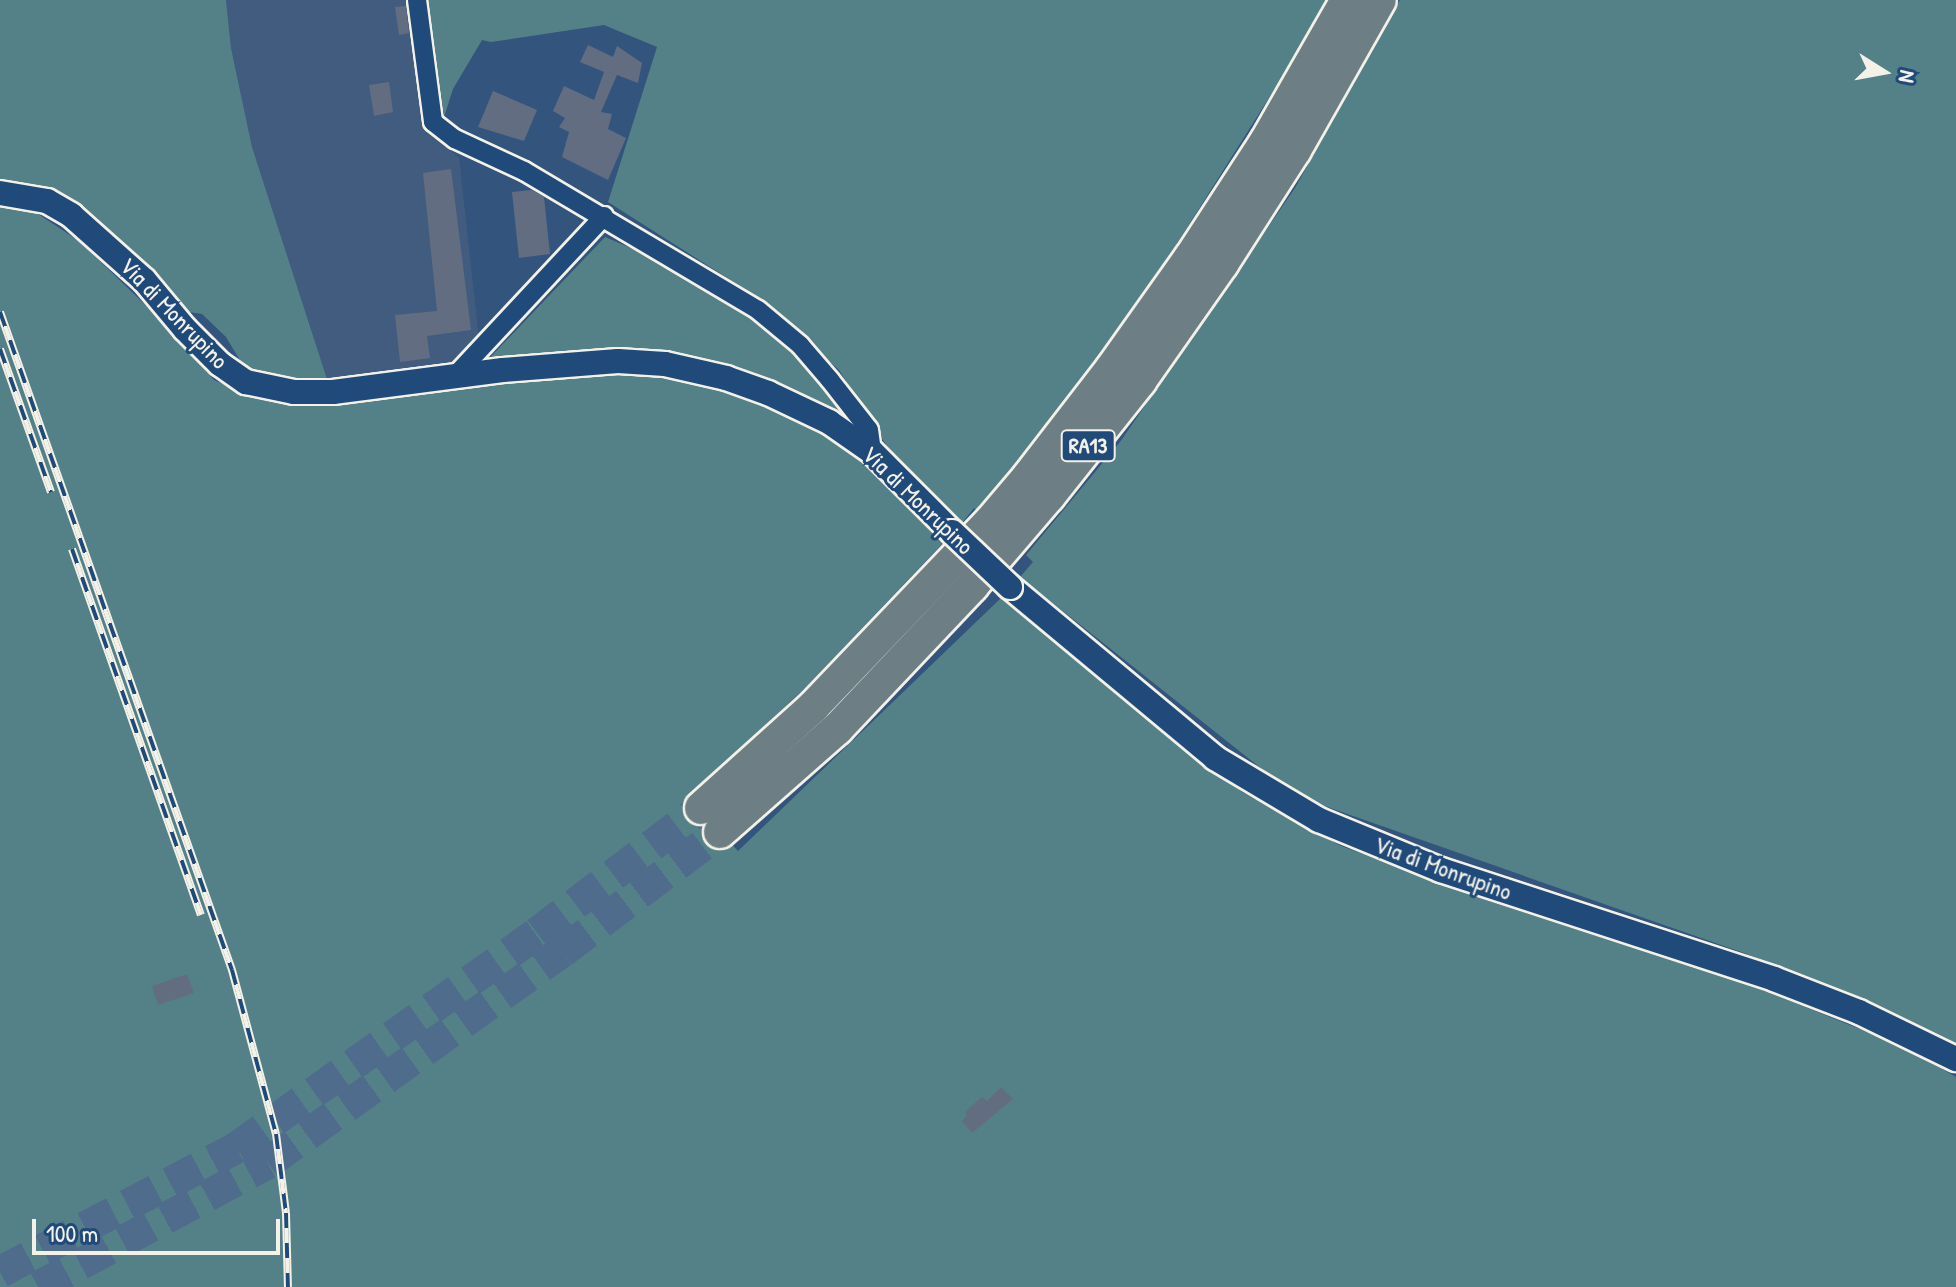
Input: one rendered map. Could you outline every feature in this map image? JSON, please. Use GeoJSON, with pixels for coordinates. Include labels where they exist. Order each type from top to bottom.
{"type":"FeatureCollection","features":[{"type":"Feature","properties":{"kind":"highway","name":"RA13"},"geometry":{"type":"LineString","coordinates":[[1347,0],[1265,143],[1190,258],[1112,368],[1028,477],[989,523],[710,820],[837,729],[972,586],[1049,496],[1140,381],[1222,264],[1295,150],[1380,0]]}},
{"type":"Feature","properties":{"kind":"main road","name":"Via di Monrupino"},"geometry":{"type":"LineString","coordinates":[[0,193],[47,201],[71,215],[144,280],[185,329],[220,364],[246,382],[294,392],[333,392],[618,361],[665,364],[726,378],[782,399],[829,422],[872,452],[1010,587],[1215,758],[1300,810],[1383,849],[1441,870],[1809,993],[1859,1012],[1956,1059]]}},
{"type":"Feature","properties":{"kind":"street"},"geometry":{"type":"LineString","coordinates":[[417,0],[433,122],[455,139],[524,171],[732,291],[800,345],[869,430],[872,452]]}},
{"type":"Feature","properties":{"kind":"street"},"geometry":{"type":"LineString","coordinates":[[454,377],[604,216]]}},
{"type":"Feature","properties":{"kind":"shaded area"},"geometry":{"type":"Polygon","coordinates":[[[226,0],[408,0],[425,132],[459,157],[479,339],[456,363],[327,379],[252,147],[231,48],[226,0]]]}},
{"type":"Feature","properties":{"kind":"green space"},"geometry":{"type":"Polygon","coordinates":[[[0,0],[226,0],[231,48],[252,147],[327,379],[282,380],[247,372],[226,337],[202,314],[189,312],[150,270],[94,220],[61,195],[36,186],[0,181],[0,0]]]}},
{"type":"Feature","properties":{"kind":"green space"},"geometry":{"type":"Polygon","coordinates":[[[428,0],[1327,0],[1315,25],[1142,299],[980,513],[974,508],[962,523],[888,448],[839,370],[765,302],[608,202],[657,47],[604,25],[491,42],[482,40],[453,89],[444,117],[428,0]]]}},
{"type":"Feature","properties":{"kind":"green space"},"geometry":{"type":"Polygon","coordinates":[[[1400,0],[1956,0],[1956,1052],[1893,1015],[1744,953],[1296,796],[1020,577],[1033,562],[1026,555],[1120,442],[1295,188],[1400,0]]]}},
{"type":"Feature","properties":{"kind":"green space"},"geometry":{"type":"Polygon","coordinates":[[[0,206],[32,210],[79,241],[161,320],[214,380],[259,398],[331,405],[619,369],[702,384],[796,418],[871,466],[942,544],[804,689],[688,796],[738,851],[1002,597],[1242,792],[1341,846],[1526,913],[1748,984],[1907,1048],[1956,1077],[1956,1287],[0,1287],[0,206]]]}},
{"type":"Feature","properties":{"kind":"green space"},"geometry":{"type":"Polygon","coordinates":[[[605,237],[689,273],[797,346],[861,434],[722,371],[480,368],[605,237]]]}},
{"type":"Feature","properties":{"kind":"building"},"geometry":{"type":"Polygon","coordinates":[[[406,6],[409,33],[399,35],[395,7],[406,6]]]}},
{"type":"Feature","properties":{"kind":"building"},"geometry":{"type":"Polygon","coordinates":[[[588,45],[613,57],[617,46],[642,63],[638,83],[617,75],[601,112],[612,114],[608,129],[626,138],[608,180],[562,157],[569,132],[559,127],[565,118],[553,111],[564,86],[594,100],[604,72],[580,62],[588,45]]]}},
{"type":"Feature","properties":{"kind":"building"},"geometry":{"type":"Polygon","coordinates":[[[389,82],[393,112],[374,116],[369,85],[389,82]]]}},
{"type":"Feature","properties":{"kind":"building"},"geometry":{"type":"Polygon","coordinates":[[[493,91],[537,110],[524,141],[478,127],[493,91]]]}},
{"type":"Feature","properties":{"kind":"building"},"geometry":{"type":"Polygon","coordinates":[[[451,169],[471,330],[427,336],[430,358],[400,362],[395,315],[437,311],[423,173],[451,169]]]}},
{"type":"Feature","properties":{"kind":"building"},"geometry":{"type":"Polygon","coordinates":[[[532,190],[544,197],[550,254],[519,258],[512,192],[532,190]]]}},
{"type":"Feature","properties":{"kind":"building"},"geometry":{"type":"Polygon","coordinates":[[[187,974],[194,993],[158,1005],[152,986],[187,974]]]}},
{"type":"Feature","properties":{"kind":"building"},"geometry":{"type":"Polygon","coordinates":[[[1001,1087],[1013,1099],[972,1133],[962,1121],[967,1115],[965,1112],[982,1097],[987,1101],[1001,1087]]]}},
{"type":"Feature","properties":{"kind":"tunnel"},"geometry":{"type":"LineString","coordinates":[[0,1272],[236,1148],[537,933],[701,808]]}},
{"type":"Feature","properties":{"kind":"tunnel"},"geometry":{"type":"LineString","coordinates":[[38,1287],[268,1163],[562,952],[720,832]]}},
{"type":"Feature","properties":{"kind":"railway"},"geometry":{"type":"LineString","coordinates":[[0,312],[232,970],[276,1134],[286,1213],[288,1287]]}},
{"type":"Feature","properties":{"kind":"railway"},"geometry":{"type":"LineString","coordinates":[[0,349],[51,492]]}},
{"type":"Feature","properties":{"kind":"railway"},"geometry":{"type":"LineString","coordinates":[[72,549],[201,915]]}}]}
